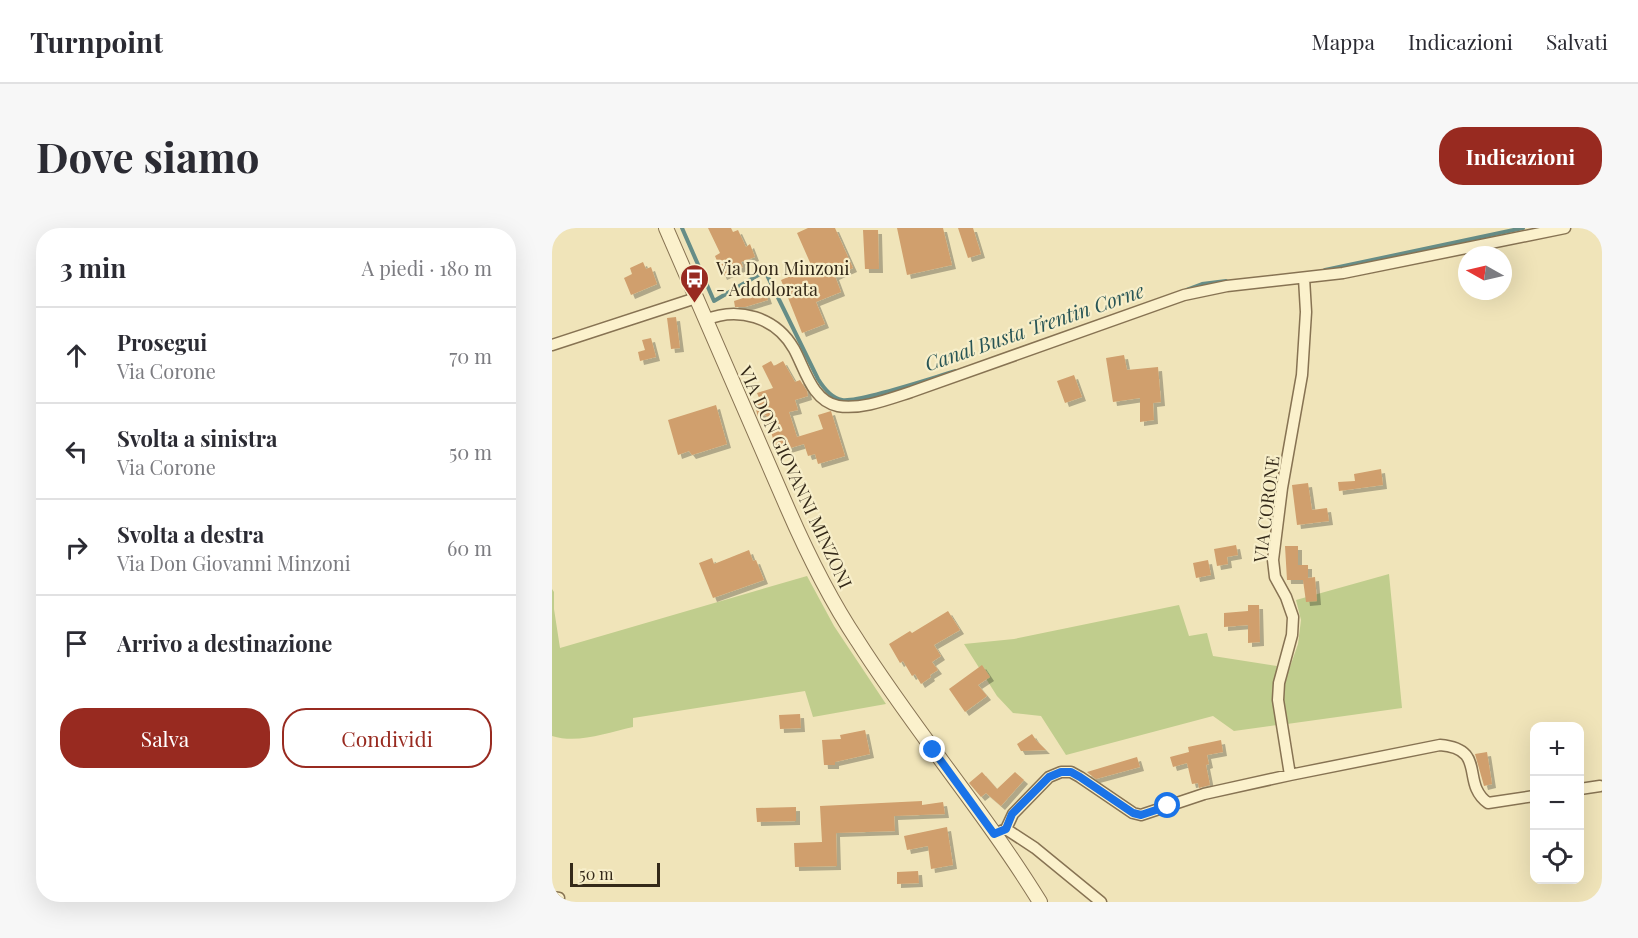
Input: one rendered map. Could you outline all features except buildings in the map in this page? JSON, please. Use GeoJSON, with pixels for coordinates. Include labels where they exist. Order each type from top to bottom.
{"type":"FeatureCollection","features":[{"type":"Feature","properties":{"kind":"street","name":"VIA DON GIOVANNI MINZONI"},"geometry":{"type":"LineString","coordinates":[[666,228],[804,545],[838,609],[897,699],[1000,832],[1040,902]]}},
{"type":"Feature","properties":{"kind":"street"},"geometry":{"type":"LineString","coordinates":[[705,320],[734,312],[762,319],[783,336],[793,348],[804,373],[818,394],[836,406],[855,405],[883,401],[911,392],[1184,296],[1248,283],[1343,273],[1565,228]]}},
{"type":"Feature","properties":{"kind":"street","name":"VIA CORONE"},"geometry":{"type":"LineString","coordinates":[[1290,775],[1278,700],[1279,683],[1292,634],[1293,617],[1286,597],[1275,577],[1273,560],[1282,488],[1302,375],[1306,312],[1304,278]]}},
{"type":"Feature","properties":{"kind":"street"},"geometry":{"type":"LineString","coordinates":[[552,345],[696,298]]}},
{"type":"Feature","properties":{"kind":"street"},"geometry":{"type":"LineString","coordinates":[[1101,902],[1035,848],[1000,832],[1012,814],[1049,777],[1061,772],[1071,772],[1133,813],[1141,815],[1204,794],[1440,745],[1450,746],[1469,757],[1480,797],[1488,803],[1530,797]]}},
{"type":"Feature","properties":{"kind":"street"},"geometry":{"type":"LineString","coordinates":[[1584,788],[1600,786]]}},
{"type":"Feature","properties":{"kind":"green space"},"geometry":{"type":"Polygon","coordinates":[[[1389,574],[1402,708],[1287,724],[1284,684],[1298,644],[1301,620],[1296,600],[1389,574]]]}},
{"type":"Feature","properties":{"kind":"green space"},"geometry":{"type":"Polygon","coordinates":[[[807,576],[834,626],[886,704],[813,717],[805,691],[633,718],[633,727],[592,737],[572,739],[552,736],[552,589],[560,648],[807,576]]]}},
{"type":"Feature","properties":{"kind":"green space"},"geometry":{"type":"Polygon","coordinates":[[[1179,605],[1189,636],[1207,633],[1213,656],[1277,666],[1272,693],[1277,725],[1234,731],[1213,716],[1066,755],[1041,716],[1013,713],[997,696],[964,644],[1014,639],[1179,605]]]}},
{"type":"Feature","properties":{"kind":"waterway","name":"Canal Busta Trentin Corne"},"geometry":{"type":"LineString","coordinates":[[682,228],[714,301],[765,271],[818,379],[834,397],[842,400],[864,398],[956,371]]}},
{"type":"Feature","properties":{"kind":"waterway","name":"Canal Busta Trentin Corne"},"geometry":{"type":"LineString","coordinates":[[1325,270],[1523,228]]}},
{"type":"Feature","properties":{"kind":"waterway","name":"Canal Busta Trentin Corne"},"geometry":{"type":"LineString","coordinates":[[1186,290],[1202,284],[1226,281]]}},
{"type":"Feature","properties":{"kind":"place","name":"Via Don Minzoni - Addolorata"},"geometry":{"type":"Point","coordinates":[695,304]}},
{"type":"Feature","properties":{"kind":"route"},"geometry":{"type":"LineString","coordinates":[[933,750],[994,834],[1006,829],[1012,814],[1049,777],[1061,772],[1071,772],[1080,777],[1133,813],[1141,815],[1168,806]]}}]}
